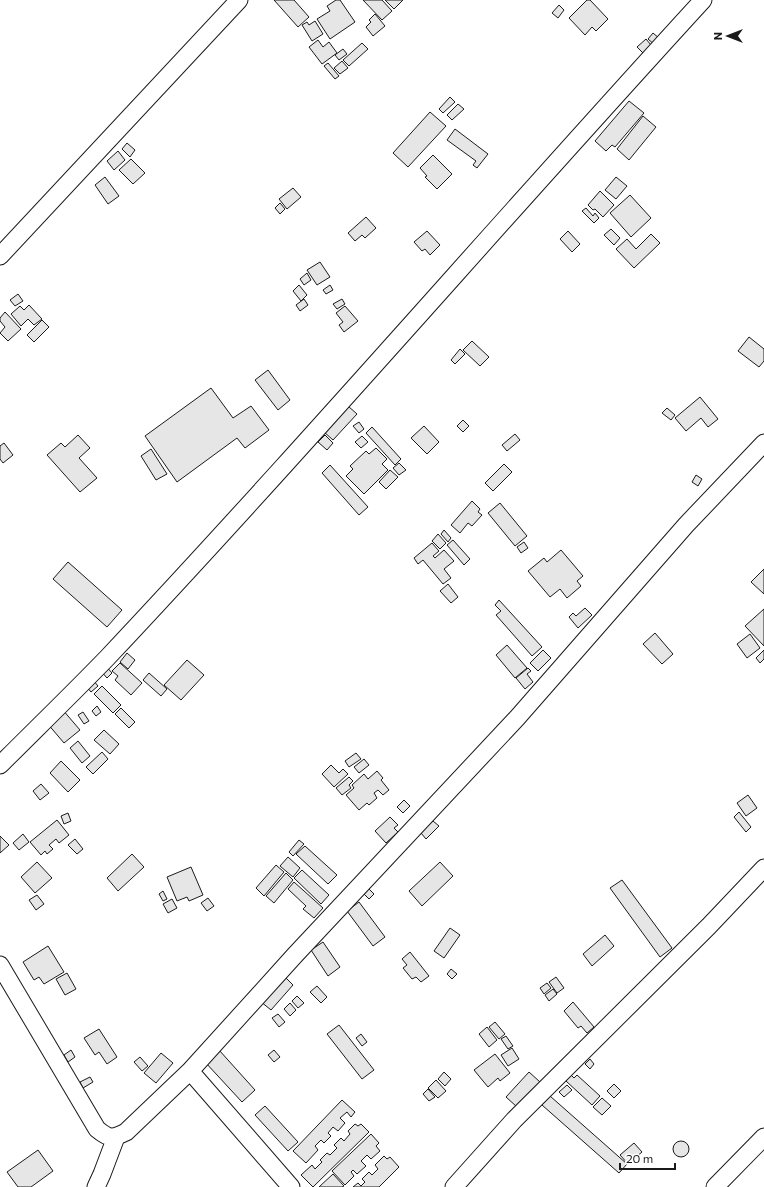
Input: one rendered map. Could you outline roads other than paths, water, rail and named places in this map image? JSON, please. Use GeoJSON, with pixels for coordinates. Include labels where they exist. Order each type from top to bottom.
{"type":"FeatureCollection","features":[{"type":"Feature","properties":{"kind":"street"},"geometry":{"type":"LineString","coordinates":[[0,256],[239,0]]}},
{"type":"Feature","properties":{"kind":"street"},"geometry":{"type":"LineString","coordinates":[[0,765],[105,660],[287,464],[703,0]]}},
{"type":"Feature","properties":{"kind":"street"},"geometry":{"type":"LineString","coordinates":[[0,965],[98,1129],[106,1136],[116,1137],[126,1132],[190,1071],[295,955],[517,718],[686,525],[764,444]]}},
{"type":"Feature","properties":{"kind":"street"},"geometry":{"type":"LineString","coordinates":[[454,1187],[514,1120],[709,926],[764,868]]}},
{"type":"Feature","properties":{"kind":"street"},"geometry":{"type":"LineString","coordinates":[[190,1071],[291,1187]]}},
{"type":"Feature","properties":{"kind":"street"},"geometry":{"type":"LineString","coordinates":[[96,1187],[116,1137]]}},
{"type":"Feature","properties":{"kind":"street"},"geometry":{"type":"LineString","coordinates":[[715,1187],[764,1137]]}}]}
